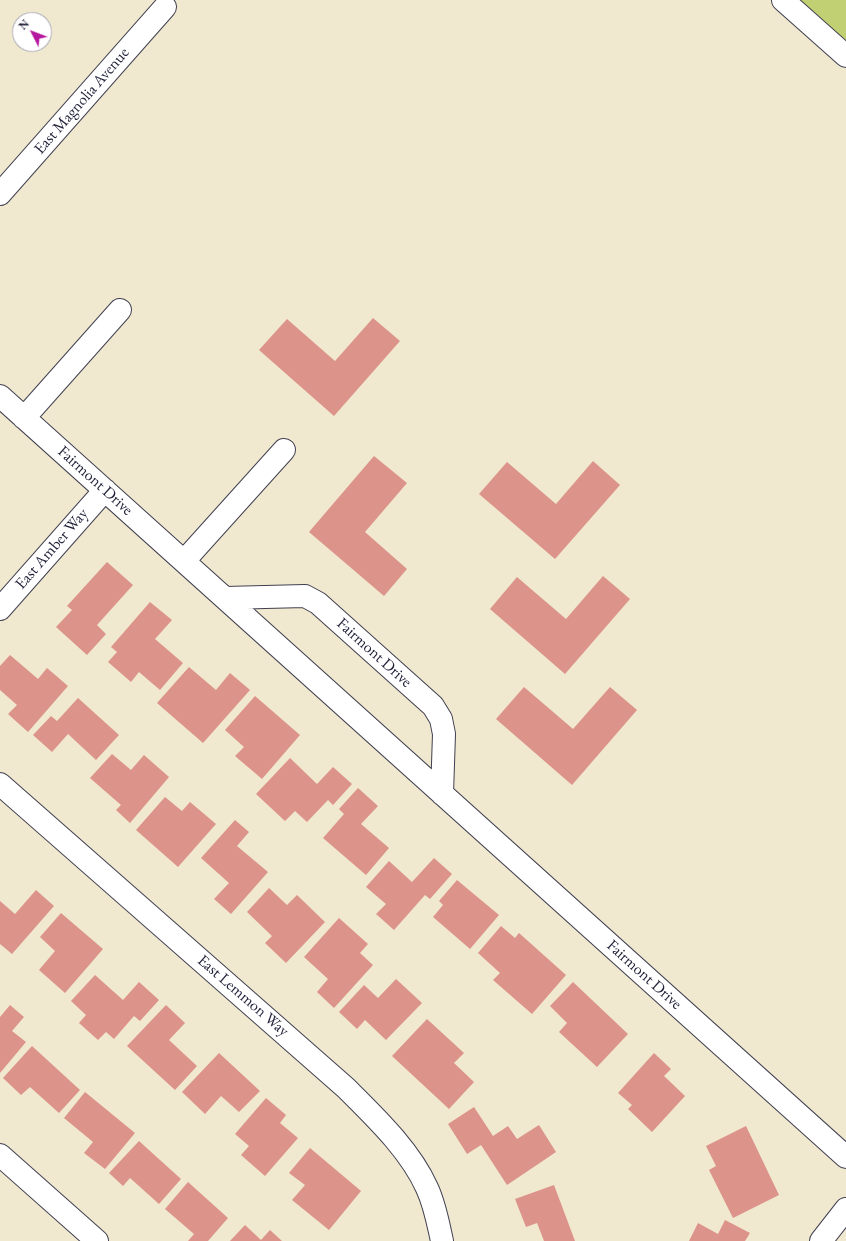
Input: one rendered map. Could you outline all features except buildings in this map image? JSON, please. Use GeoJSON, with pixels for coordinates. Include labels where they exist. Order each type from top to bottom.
{"type":"FeatureCollection","features":[{"type":"Feature","properties":{"kind":"street"},"geometry":{"type":"LineString","coordinates":[[783,0],[846,56]]}},
{"type":"Feature","properties":{"kind":"street","name":"East Magnolia Avenue"},"geometry":{"type":"LineString","coordinates":[[0,194],[165,7]]}},
{"type":"Feature","properties":{"kind":"street"},"geometry":{"type":"LineString","coordinates":[[24,418],[120,310]]}},
{"type":"Feature","properties":{"kind":"street","name":"Fairmont Drive"},"geometry":{"type":"LineString","coordinates":[[0,396],[846,1157]]}},
{"type":"Feature","properties":{"kind":"street"},"geometry":{"type":"LineString","coordinates":[[184,561],[284,450]]}},
{"type":"Feature","properties":{"kind":"street","name":"East Amber Way"},"geometry":{"type":"LineString","coordinates":[[0,609],[105,490]]}},
{"type":"Feature","properties":{"kind":"street","name":"Fairmont Drive"},"geometry":{"type":"LineString","coordinates":[[225,598],[305,596],[318,603],[433,706],[441,719],[444,734],[442,794]]}},
{"type":"Feature","properties":{"kind":"street","name":"East Lemmon Way"},"geometry":{"type":"LineString","coordinates":[[0,784],[346,1088],[390,1132],[409,1157],[427,1187],[436,1214],[442,1241]]}},
{"type":"Feature","properties":{"kind":"street"},"geometry":{"type":"LineString","coordinates":[[0,1155],[97,1241]]}},
{"type":"Feature","properties":{"kind":"street"},"geometry":{"type":"LineString","coordinates":[[821,1241],[846,1209]]}},
{"type":"Feature","properties":{"kind":"green space"},"geometry":{"type":"Polygon","coordinates":[[[783,0],[846,0],[846,56],[783,0]]]}}]}
